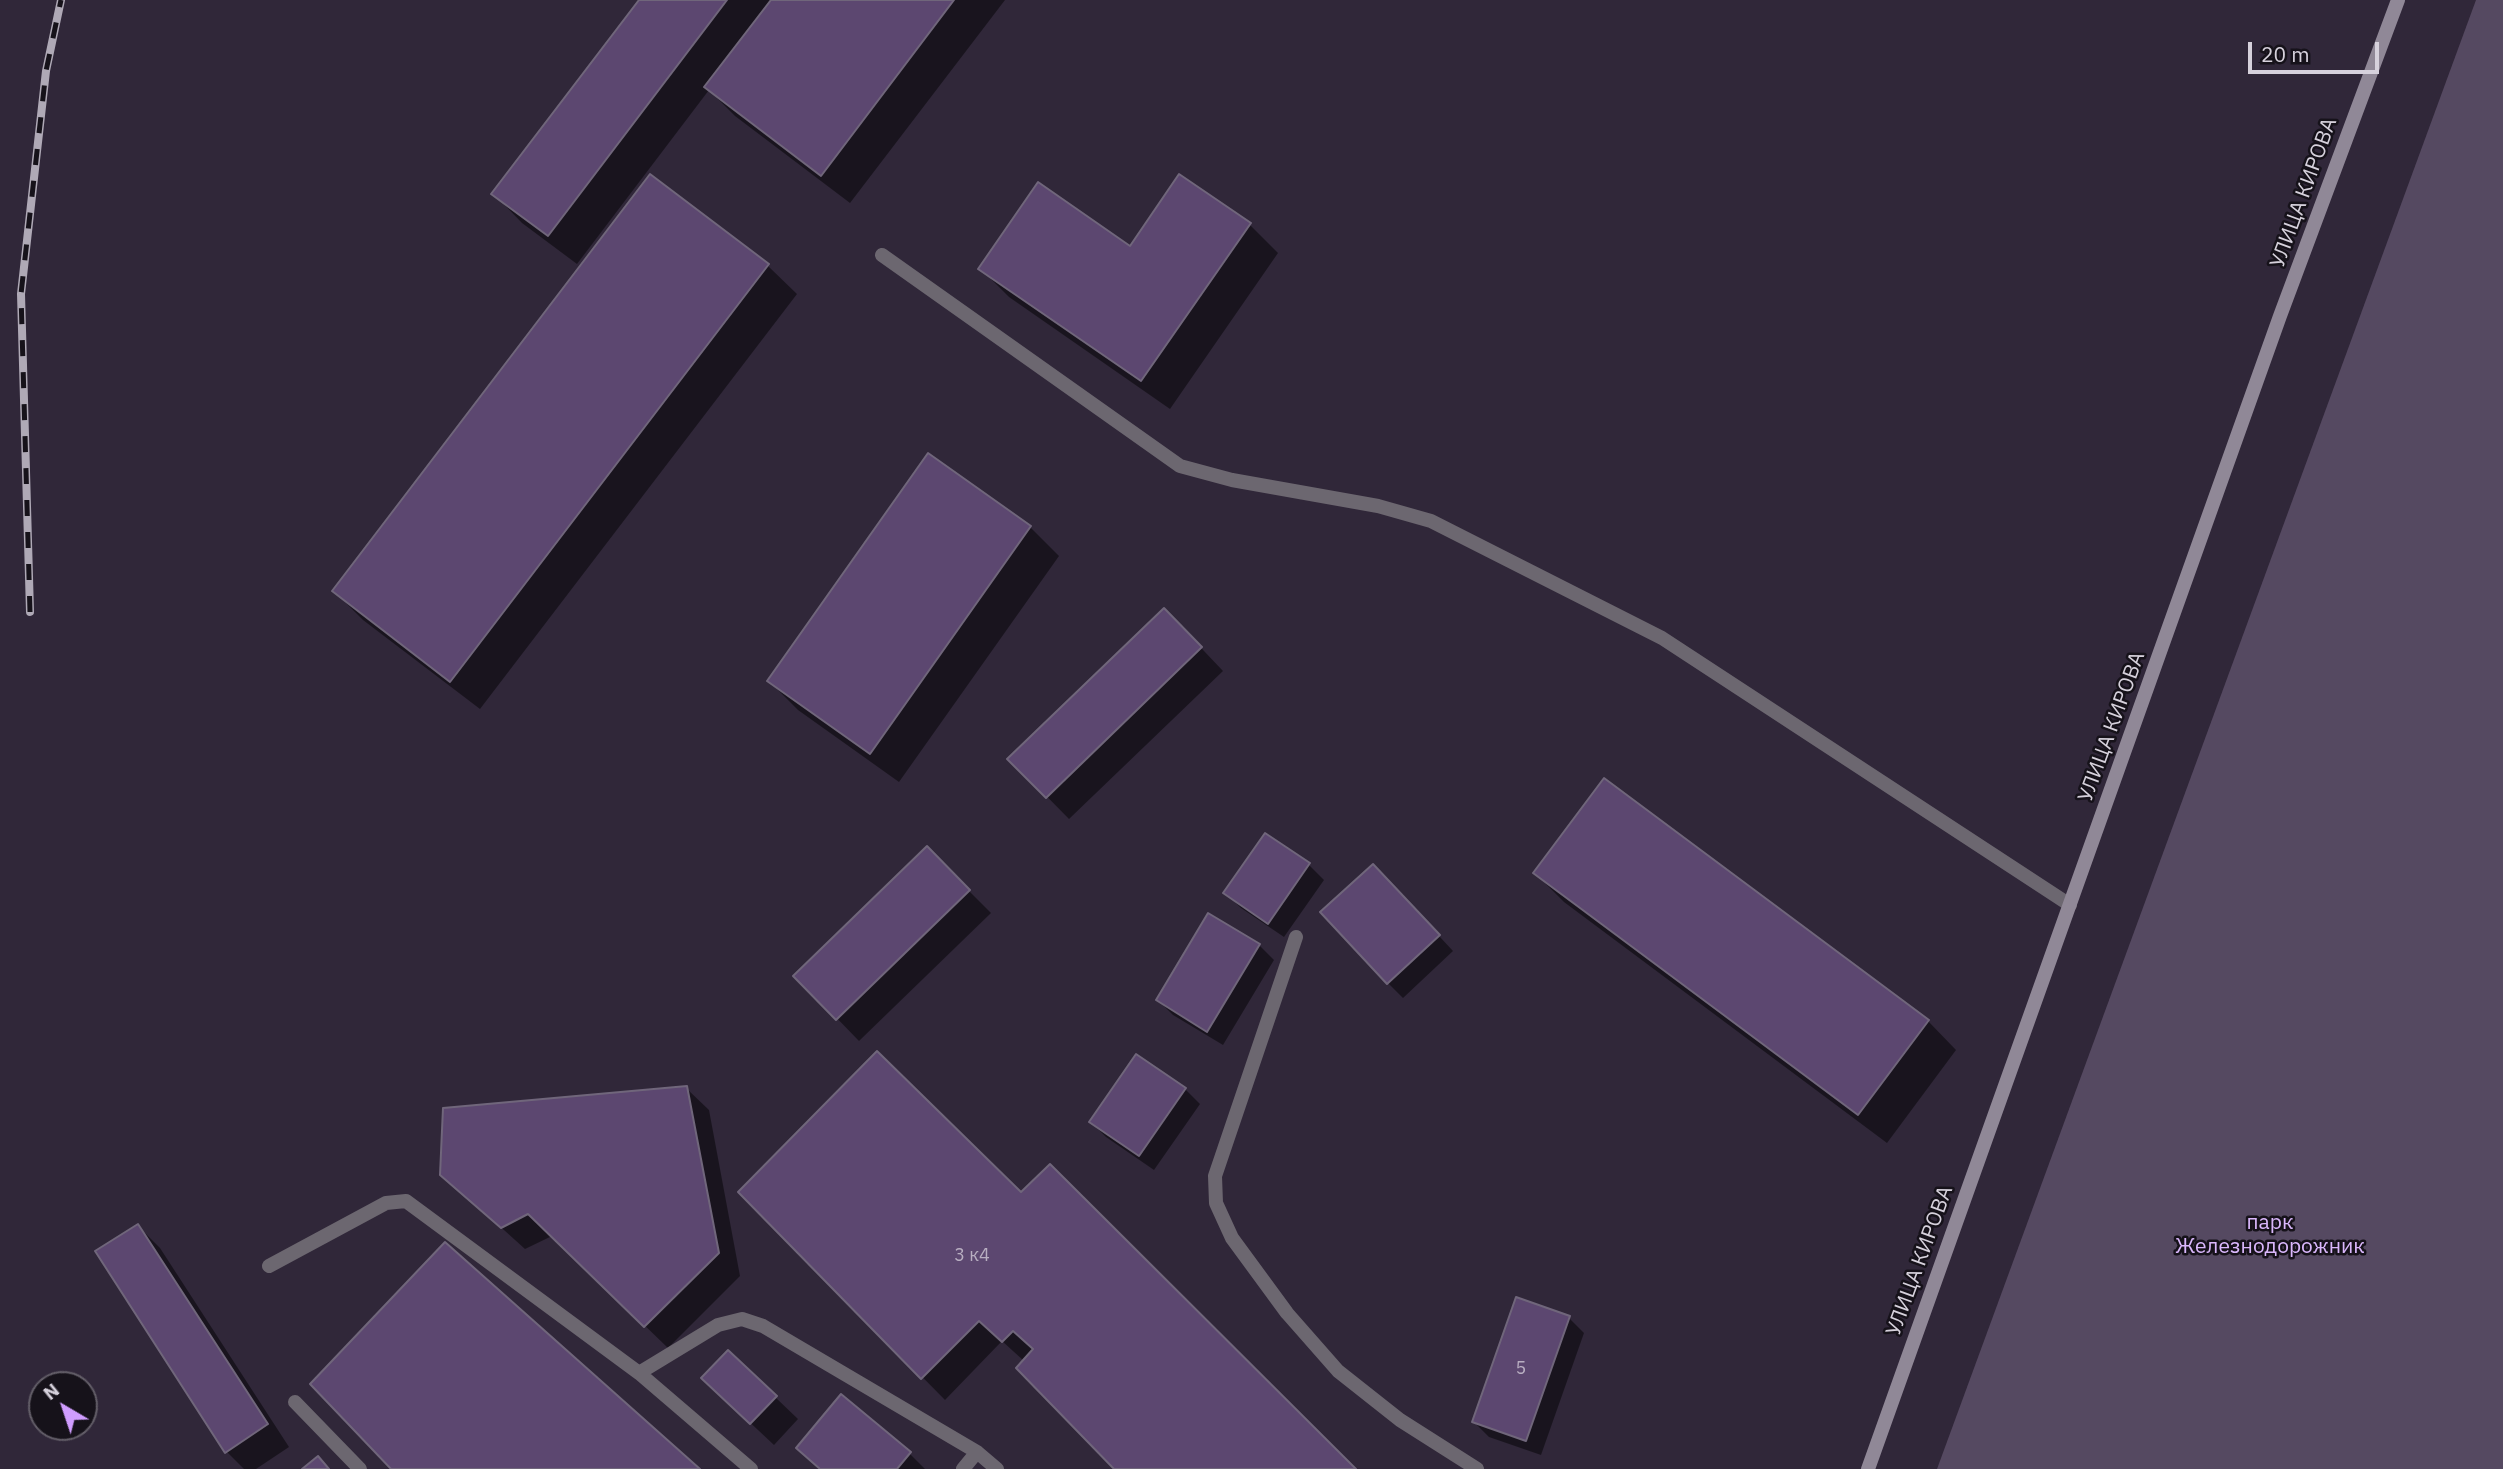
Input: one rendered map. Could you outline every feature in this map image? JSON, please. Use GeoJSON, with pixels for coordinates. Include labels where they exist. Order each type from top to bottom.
{"type":"FeatureCollection","features":[{"type":"Feature","properties":{"kind":"main road","name":"УЛИЦА КИРОВА"},"geometry":{"type":"LineString","coordinates":[[1868,1469],[2280,316],[2398,0]]}},
{"type":"Feature","properties":{"kind":"lane"},"geometry":{"type":"LineString","coordinates":[[881,255],[1180,466],[1232,480],[1378,506],[1432,521],[1661,638],[2070,905]]}},
{"type":"Feature","properties":{"kind":"lane"},"geometry":{"type":"LineString","coordinates":[[1296,937],[1215,1176],[1216,1203],[1232,1238],[1279,1303],[1338,1371],[1400,1420],[1477,1469]]}},
{"type":"Feature","properties":{"kind":"lane"},"geometry":{"type":"LineString","coordinates":[[269,1266],[386,1203],[406,1201],[639,1373],[751,1469]]}},
{"type":"Feature","properties":{"kind":"lane"},"geometry":{"type":"LineString","coordinates":[[639,1373],[718,1325],[742,1319],[763,1326],[977,1452],[998,1469]]}},
{"type":"Feature","properties":{"kind":"lane"},"geometry":{"type":"LineString","coordinates":[[295,1402],[360,1469]]}},
{"type":"Feature","properties":{"kind":"lane"},"geometry":{"type":"LineString","coordinates":[[963,1469],[977,1452]]}},
{"type":"Feature","properties":{"kind":"green space","name":"парк Железнодорожник"},"geometry":{"type":"Polygon","coordinates":[[[2476,0],[2503,0],[2503,1469],[1937,1469],[2476,0]]]}},
{"type":"Feature","properties":{"kind":"building"},"geometry":{"type":"Polygon","coordinates":[[[639,0],[727,0],[548,236],[491,194],[639,0]]]}},
{"type":"Feature","properties":{"kind":"building"},"geometry":{"type":"Polygon","coordinates":[[[771,0],[954,0],[821,176],[704,87],[771,0]]]}},
{"type":"Feature","properties":{"kind":"building"},"geometry":{"type":"Polygon","coordinates":[[[650,174],[769,264],[450,682],[332,591],[650,174]]]}},
{"type":"Feature","properties":{"kind":"building"},"geometry":{"type":"Polygon","coordinates":[[[1179,174],[1251,223],[1141,381],[978,269],[1038,182],[1130,246],[1179,174]]]}},
{"type":"Feature","properties":{"kind":"building"},"geometry":{"type":"Polygon","coordinates":[[[928,453],[1031,526],[870,754],[767,681],[928,453]]]}},
{"type":"Feature","properties":{"kind":"building"},"geometry":{"type":"Polygon","coordinates":[[[1164,608],[1202,647],[1046,798],[1007,759],[1164,608]]]}},
{"type":"Feature","properties":{"kind":"building"},"geometry":{"type":"Polygon","coordinates":[[[1604,778],[1929,1020],[1858,1115],[1533,873],[1604,778]]]}},
{"type":"Feature","properties":{"kind":"building"},"geometry":{"type":"Polygon","coordinates":[[[1265,833],[1310,863],[1268,924],[1223,893],[1265,833]]]}},
{"type":"Feature","properties":{"kind":"building"},"geometry":{"type":"Polygon","coordinates":[[[927,846],[970,890],[836,1020],[793,976],[927,846]]]}},
{"type":"Feature","properties":{"kind":"building"},"geometry":{"type":"Polygon","coordinates":[[[1373,864],[1440,935],[1387,984],[1320,912],[1373,864]]]}},
{"type":"Feature","properties":{"kind":"building"},"geometry":{"type":"Polygon","coordinates":[[[1208,913],[1260,944],[1207,1032],[1156,1000],[1208,913]]]}},
{"type":"Feature","properties":{"kind":"building"},"geometry":{"type":"Polygon","coordinates":[[[877,1051],[1021,1192],[1050,1164],[1356,1469],[1114,1469],[1016,1368],[1033,1349],[1013,1331],[1002,1342],[979,1321],[921,1379],[738,1192],[877,1051]]]}},
{"type":"Feature","properties":{"kind":"building"},"geometry":{"type":"Polygon","coordinates":[[[1136,1054],[1186,1088],[1139,1156],[1089,1122],[1136,1054]]]}},
{"type":"Feature","properties":{"kind":"building"},"geometry":{"type":"Polygon","coordinates":[[[687,1086],[719,1253],[644,1327],[528,1214],[501,1228],[440,1175],[443,1108],[687,1086]]]}},
{"type":"Feature","properties":{"kind":"building"},"geometry":{"type":"Polygon","coordinates":[[[138,1224],[268,1424],[225,1453],[95,1251],[138,1224]]]}},
{"type":"Feature","properties":{"kind":"building"},"geometry":{"type":"Polygon","coordinates":[[[445,1242],[700,1469],[391,1469],[310,1384],[445,1242]]]}},
{"type":"Feature","properties":{"kind":"building"},"geometry":{"type":"Polygon","coordinates":[[[1516,1297],[1570,1316],[1526,1441],[1472,1422],[1516,1297]]]}},
{"type":"Feature","properties":{"kind":"building"},"geometry":{"type":"Polygon","coordinates":[[[728,1350],[777,1396],[750,1424],[701,1378],[728,1350]]]}},
{"type":"Feature","properties":{"kind":"building"},"geometry":{"type":"Polygon","coordinates":[[[841,1394],[911,1452],[897,1469],[820,1469],[796,1448],[841,1394]]]}},
{"type":"Feature","properties":{"kind":"building"},"geometry":{"type":"Polygon","coordinates":[[[318,1456],[329,1469],[302,1469],[318,1456]]]}},
{"type":"Feature","properties":{"kind":"railway"},"geometry":{"type":"LineString","coordinates":[[30,612],[21,294],[46,71],[61,0]]}}]}
